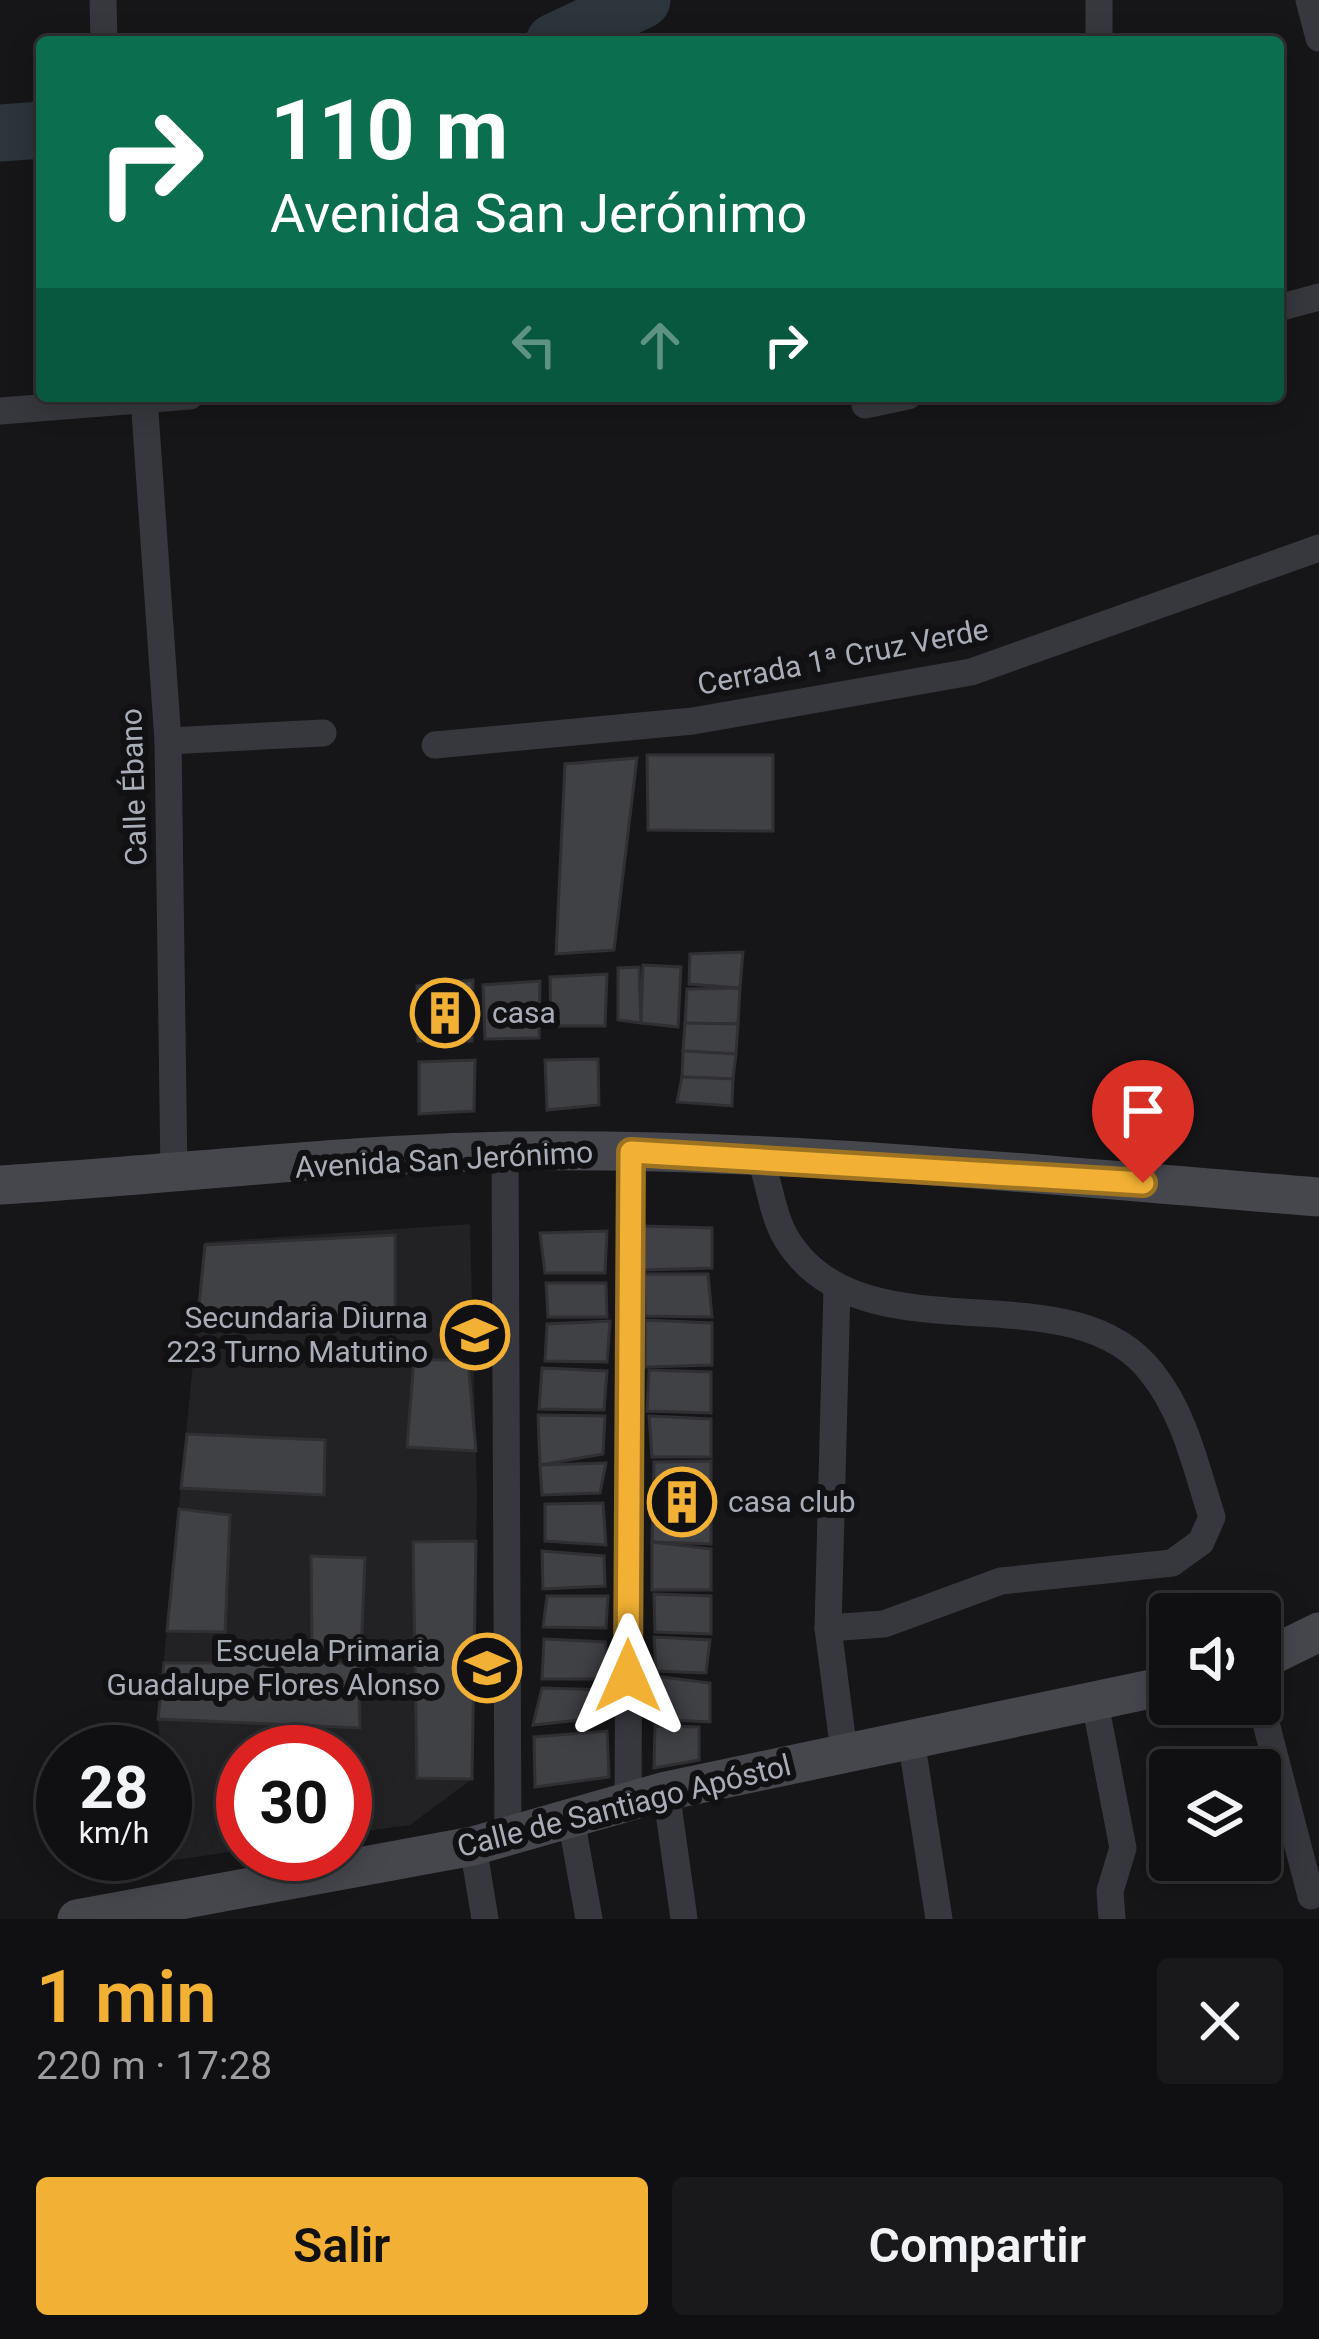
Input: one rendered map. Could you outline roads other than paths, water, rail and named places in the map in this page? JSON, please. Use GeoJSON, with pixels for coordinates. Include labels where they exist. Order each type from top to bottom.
{"type":"FeatureCollection","features":[{"type":"Feature","properties":{"kind":"main road","name":"Avenida San Jerónimo"},"geometry":{"type":"LineString","coordinates":[[0,1185],[505,1151],[631,1152],[1318,1199]]}},
{"type":"Feature","properties":{"kind":"main road"},"geometry":{"type":"LineString","coordinates":[[1281,1651],[1319,1632]]}},
{"type":"Feature","properties":{"kind":"main road","name":"Calle de Santiago Apóstol"},"geometry":{"type":"LineString","coordinates":[[77,1919],[490,1841],[647,1797],[1149,1690]]}},
{"type":"Feature","properties":{"kind":"street"},"geometry":{"type":"LineString","coordinates":[[103,0],[104,36]]}},
{"type":"Feature","properties":{"kind":"street"},"geometry":{"type":"LineString","coordinates":[[1099,0],[1099,36]]}},
{"type":"Feature","properties":{"kind":"street"},"geometry":{"type":"LineString","coordinates":[[1309,0],[1319,38]]}},
{"type":"Feature","properties":{"kind":"street"},"geometry":{"type":"LineString","coordinates":[[1284,307],[1319,298]]}},
{"type":"Feature","properties":{"kind":"street"},"geometry":{"type":"LineString","coordinates":[[0,411],[100,402]]}},
{"type":"Feature","properties":{"kind":"street","name":"Calle Ébano"},"geometry":{"type":"LineString","coordinates":[[144,402],[168,741],[174,1175]]}},
{"type":"Feature","properties":{"kind":"street"},"geometry":{"type":"LineString","coordinates":[[865,405],[878,402]]}},
{"type":"Feature","properties":{"kind":"street","name":"Cerrada 1ª Cruz Verde"},"geometry":{"type":"LineString","coordinates":[[435,746],[693,721],[971,672],[1319,548]]}},
{"type":"Feature","properties":{"kind":"street"},"geometry":{"type":"LineString","coordinates":[[168,741],[323,733]]}},
{"type":"Feature","properties":{"kind":"street"},"geometry":{"type":"LineString","coordinates":[[485,1919],[505,1151]]}},
{"type":"Feature","properties":{"kind":"street"},"geometry":{"type":"LineString","coordinates":[[631,1152],[647,1797],[684,1919]]}},
{"type":"Feature","properties":{"kind":"street"},"geometry":{"type":"LineString","coordinates":[[761,1159],[787,1240],[837,1288],[896,1306],[1089,1325],[1150,1369],[1181,1420],[1212,1517],[1201,1542],[1172,1563],[1001,1581],[884,1624],[828,1628]]}},
{"type":"Feature","properties":{"kind":"street"},"geometry":{"type":"LineString","coordinates":[[837,1288],[828,1628],[844,1752]]}},
{"type":"Feature","properties":{"kind":"street"},"geometry":{"type":"LineString","coordinates":[[1095,1703],[1123,1848],[1109,1891],[1112,1919]]}},
{"type":"Feature","properties":{"kind":"street"},"geometry":{"type":"LineString","coordinates":[[1267,1725],[1311,1896]]}},
{"type":"Feature","properties":{"kind":"street"},"geometry":{"type":"LineString","coordinates":[[911,1739],[939,1919]]}},
{"type":"Feature","properties":{"kind":"street"},"geometry":{"type":"LineString","coordinates":[[572,1819],[589,1919]]}},
{"type":"Feature","properties":{"kind":"waterway"},"geometry":{"type":"LineString","coordinates":[[567,36],[642,0]]}},
{"type":"Feature","properties":{"kind":"waterway"},"geometry":{"type":"LineString","coordinates":[[0,133],[36,130]]}},
{"type":"Feature","properties":{"kind":"place","name":"casa"},"geometry":{"type":"Point","coordinates":[445,1013]}},
{"type":"Feature","properties":{"kind":"place","name":"Secundaria Diurna 223 Turno Matutino"},"geometry":{"type":"Point","coordinates":[475,1335]}},
{"type":"Feature","properties":{"kind":"place","name":"casa club"},"geometry":{"type":"Point","coordinates":[682,1502]}},
{"type":"Feature","properties":{"kind":"place","name":"Escuela Primaria Guadalupe Flores Alonso"},"geometry":{"type":"Point","coordinates":[487,1668]}}]}
